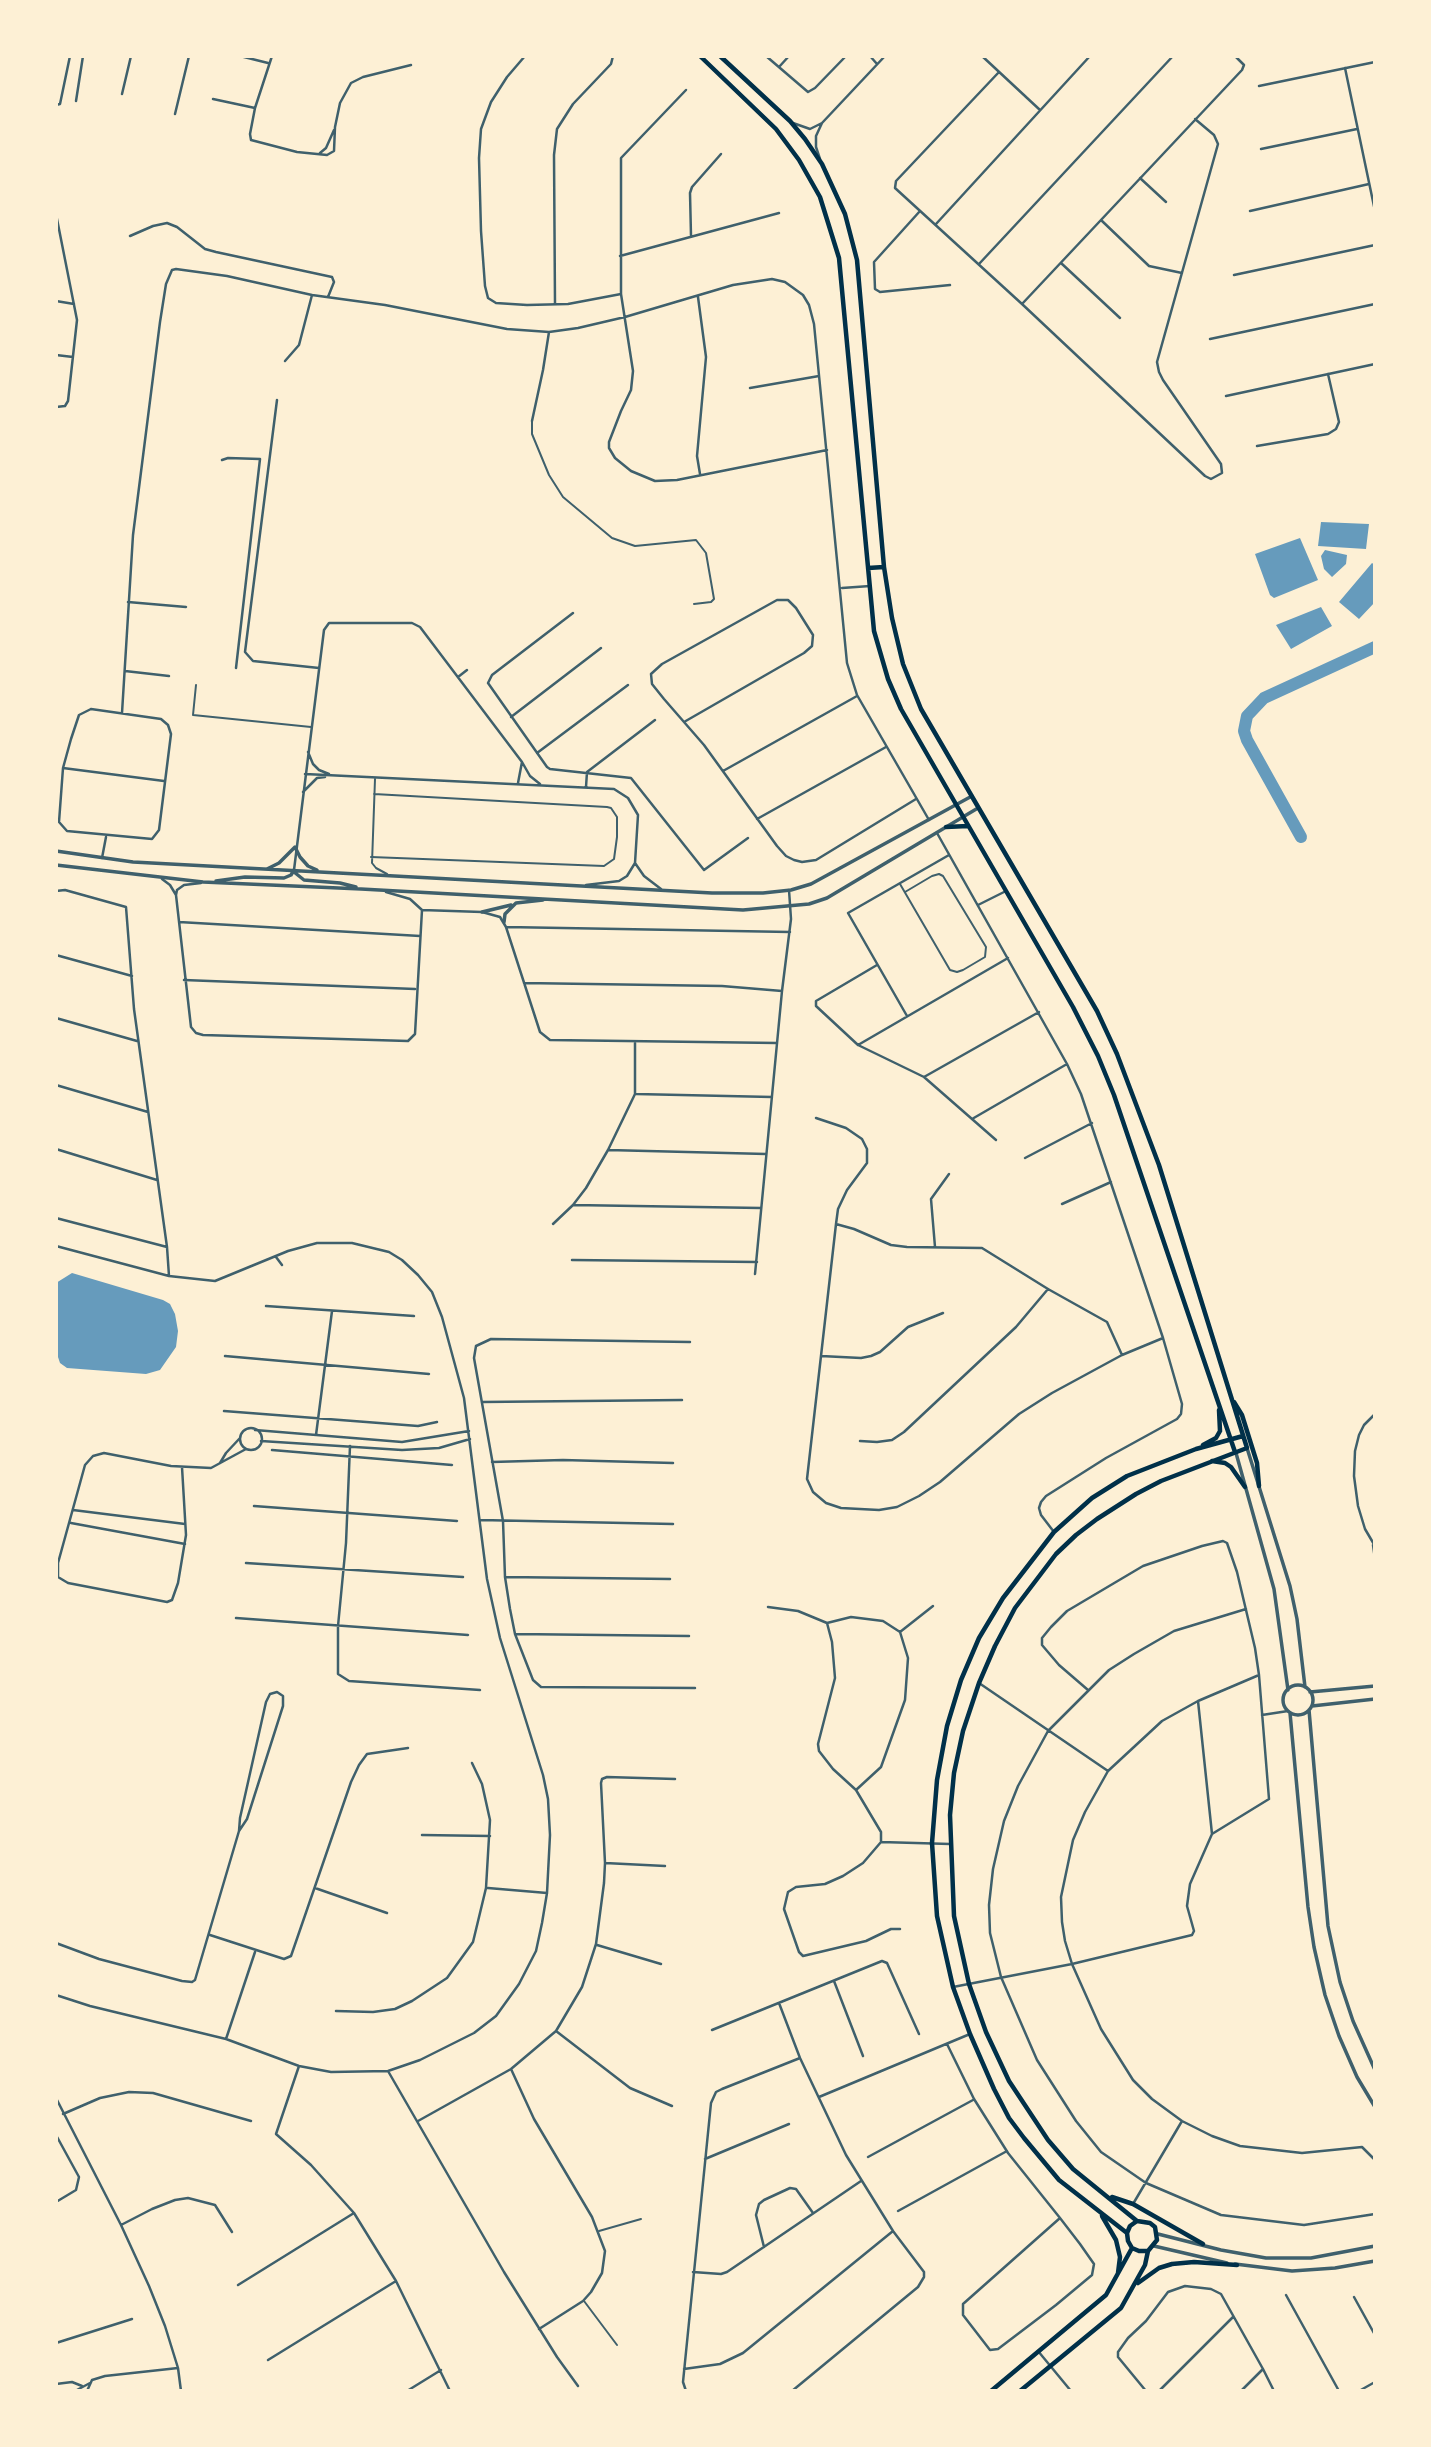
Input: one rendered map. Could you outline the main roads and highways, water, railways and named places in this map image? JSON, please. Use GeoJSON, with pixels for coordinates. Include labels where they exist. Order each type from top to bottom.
{"type":"FeatureCollection","features":[{"type":"Feature","properties":{"kind":"main road"},"geometry":{"type":"LineString","coordinates":[[700,56],[776,129],[799,160],[820,197],[839,258],[874,631],[888,679],[901,709],[1098,1056],[1114,1095],[1235,1452]]}},
{"type":"Feature","properties":{"kind":"main road"},"geometry":{"type":"LineString","coordinates":[[720,56],[790,121],[805,139],[822,164],[845,214],[857,260],[884,567],[892,618],[906,673],[921,709],[1097,1011],[1117,1054],[1159,1165],[1247,1448],[1161,1481],[1136,1494],[1076,1535],[1041,1572],[1016,1608],[979,1682],[963,1731],[954,1773],[950,1815],[954,1916],[970,1984],[986,2032],[1009,2081],[1042,2134],[1073,2169],[1137,2221],[1150,2223],[1158,2234],[1154,2246],[1147,2251],[1132,2248],[1128,2241],[1130,2226],[1137,2221]]}},
{"type":"Feature","properties":{"kind":"main road"},"geometry":{"type":"LineString","coordinates":[[868,568],[884,567]]}},
{"type":"Feature","properties":{"kind":"main road"},"geometry":{"type":"LineString","coordinates":[[946,827],[968,826]]}},
{"type":"Feature","properties":{"kind":"main road"},"geometry":{"type":"LineString","coordinates":[[1229,1392],[1242,1415],[1257,1463],[1259,1486]]}},
{"type":"Feature","properties":{"kind":"main road"},"geometry":{"type":"LineString","coordinates":[[1196,1449],[1216,1438],[1220,1431],[1219,1404]]}},
{"type":"Feature","properties":{"kind":"main road"},"geometry":{"type":"LineString","coordinates":[[1127,2233],[1059,2179],[1024,2138],[994,2089],[970,2034],[953,1987],[937,1916],[932,1843],[937,1780],[947,1726],[961,1680],[979,1638],[1003,1598],[1054,1532],[1092,1498],[1127,1476],[1196,1449],[1243,1436]]}},
{"type":"Feature","properties":{"kind":"main road"},"geometry":{"type":"LineString","coordinates":[[1210,1461],[1225,1463],[1231,1467],[1245,1487]]}},
{"type":"Feature","properties":{"kind":"main road"},"geometry":{"type":"LineString","coordinates":[[1108,2196],[1133,2204],[1203,2244]]}},
{"type":"Feature","properties":{"kind":"main road"},"geometry":{"type":"LineString","coordinates":[[1100,2212],[1116,2240],[1120,2257],[1118,2277]]}},
{"type":"Feature","properties":{"kind":"main road"},"geometry":{"type":"LineString","coordinates":[[991,2391],[1106,2295],[1132,2248]]}},
{"type":"Feature","properties":{"kind":"main road"},"geometry":{"type":"LineString","coordinates":[[1020,2391],[1121,2308],[1145,2265],[1147,2251]]}},
{"type":"Feature","properties":{"kind":"main road"},"geometry":{"type":"LineString","coordinates":[[1135,2286],[1159,2268],[1172,2264],[1194,2262],[1237,2265]]}},
{"type":"Feature","properties":{"kind":"water"},"geometry":{"type":"Polygon","coordinates":[[[1321,522],[1369,524],[1366,549],[1318,546],[1321,522]]]}},
{"type":"Feature","properties":{"kind":"water"},"geometry":{"type":"Polygon","coordinates":[[[1300,538],[1318,580],[1274,598],[1270,595],[1255,554],[1300,538]]]}},
{"type":"Feature","properties":{"kind":"water"},"geometry":{"type":"Polygon","coordinates":[[[1325,550],[1347,555],[1346,564],[1332,577],[1324,569],[1321,556],[1325,550]]]}},
{"type":"Feature","properties":{"kind":"water"},"geometry":{"type":"Polygon","coordinates":[[[1372,563],[1375,565],[1375,602],[1359,619],[1339,602],[1372,563]]]}},
{"type":"Feature","properties":{"kind":"water"},"geometry":{"type":"Polygon","coordinates":[[[1321,607],[1332,626],[1291,649],[1276,625],[1321,607]]]}},
{"type":"Feature","properties":{"kind":"water"},"geometry":{"type":"Polygon","coordinates":[[[72,1273],[170,1304],[178,1331],[176,1347],[160,1370],[146,1374],[67,1368],[60,1363],[56,1351],[56,1283],[72,1273]]]}},
{"type":"Feature","properties":{"kind":"waterway"},"geometry":{"type":"LineString","coordinates":[[1301,837],[1247,740],[1244,731],[1247,716],[1264,698],[1375,647]]}}]}
